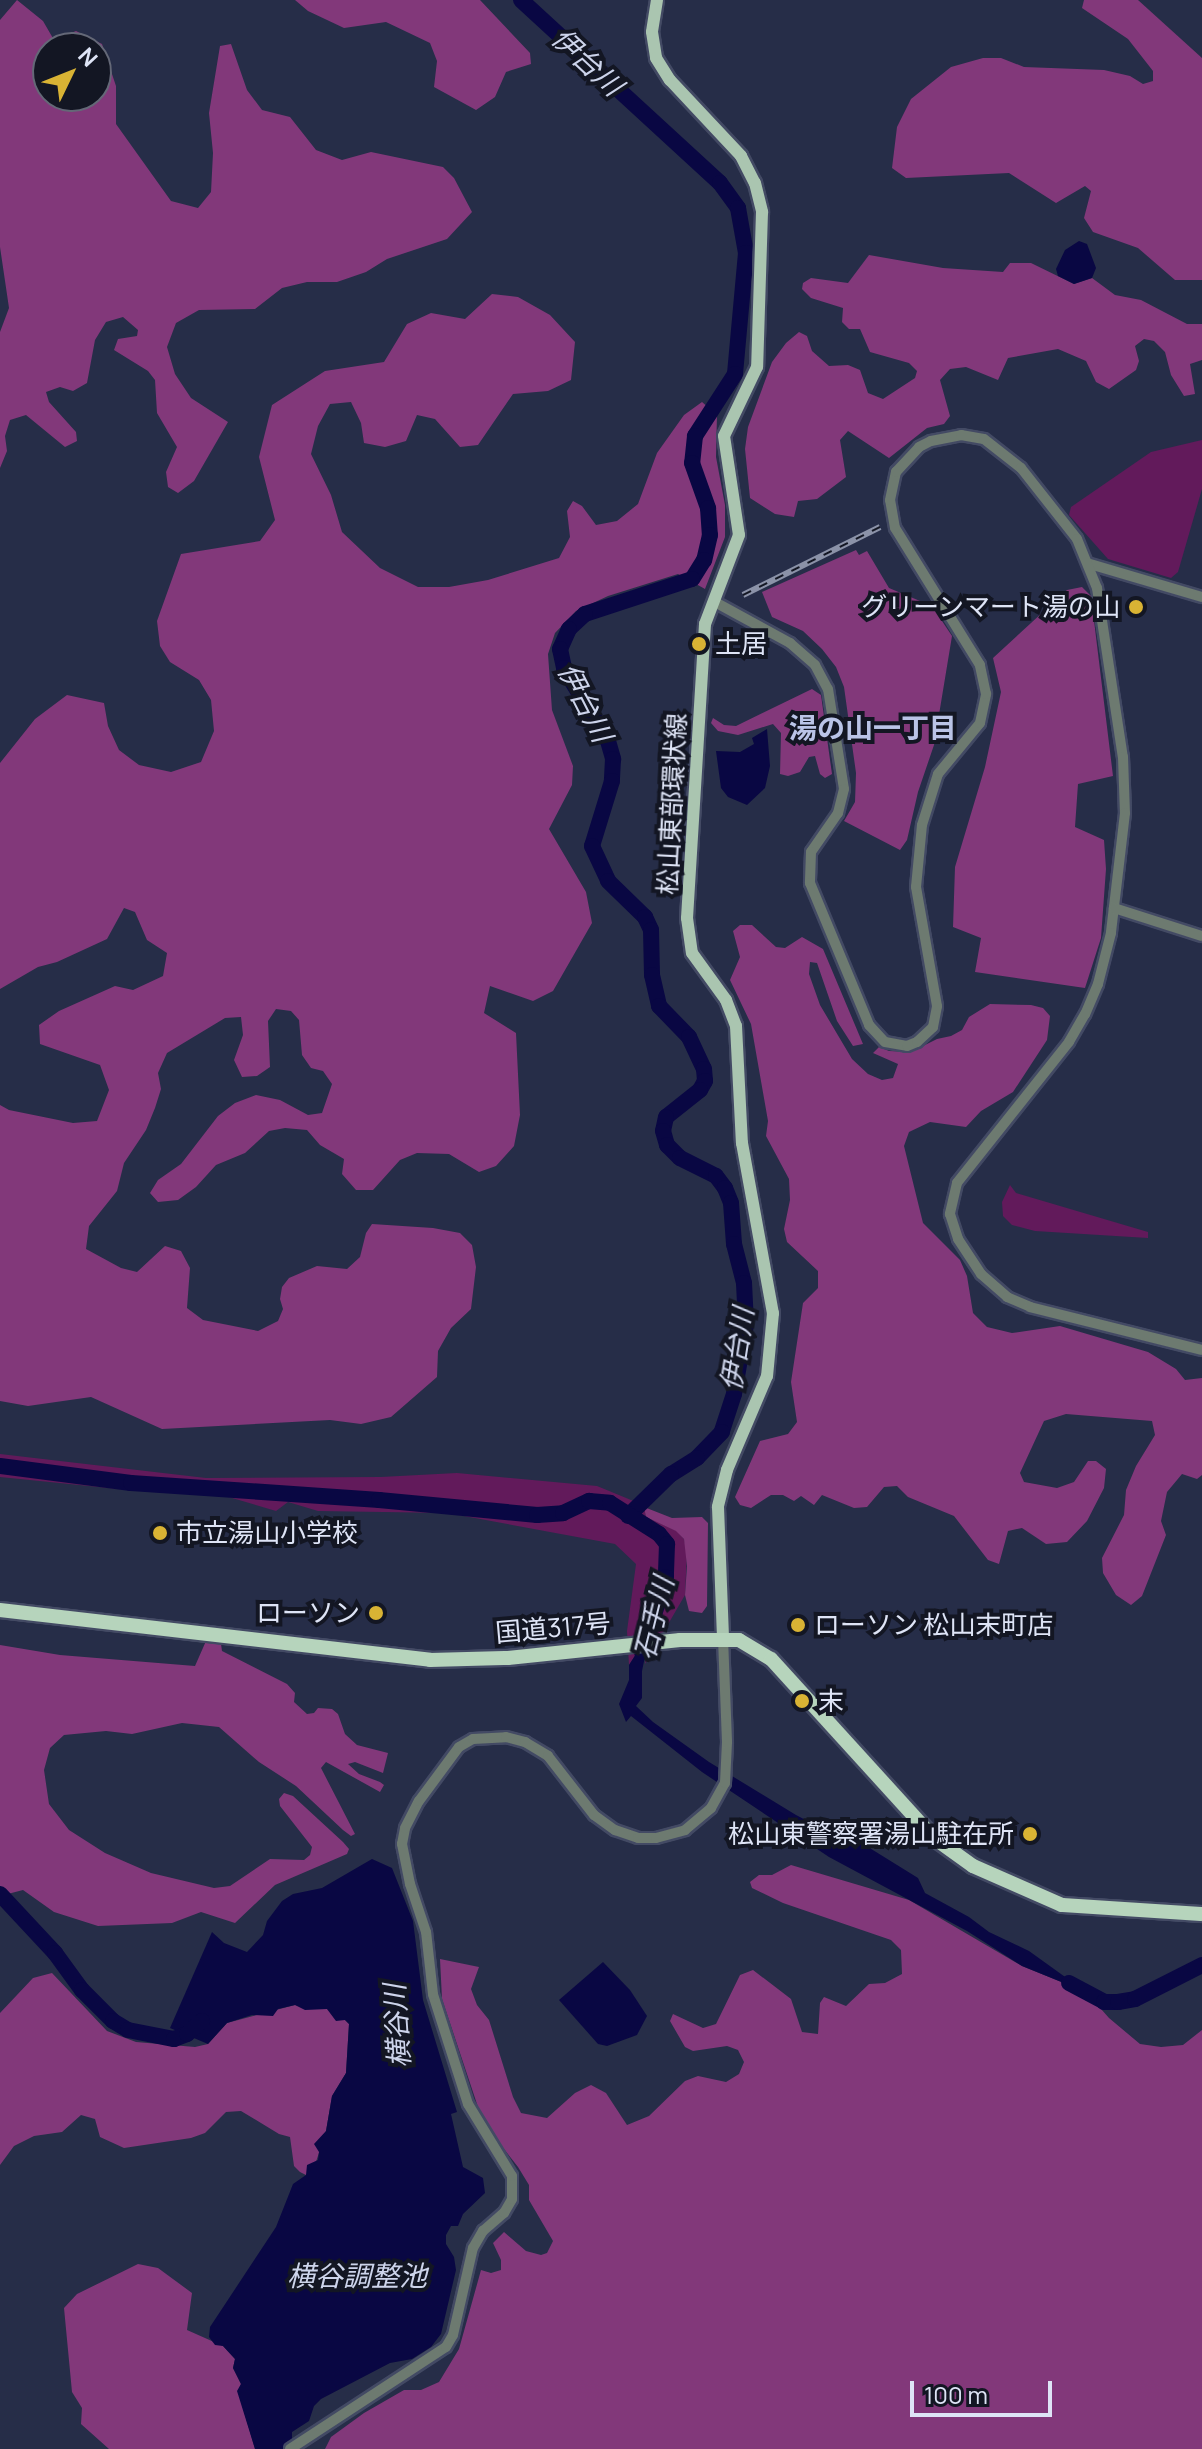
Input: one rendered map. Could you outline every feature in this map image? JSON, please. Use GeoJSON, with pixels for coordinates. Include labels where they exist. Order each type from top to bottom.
{"type":"FeatureCollection","features":[{"type":"Feature","properties":{"kind":"highway","name":"国道317号"},"geometry":{"type":"LineString","coordinates":[[0,1610],[430,1660],[508,1658],[723,1638],[755,1646],[771,1659],[934,1838],[973,1866],[1062,1905],[1202,1914]]}},
{"type":"Feature","properties":{"kind":"main road","name":"松山東部環状線"},"geometry":{"type":"LineString","coordinates":[[657,0],[652,32],[656,58],[670,80],[741,156],[755,183],[762,212],[757,367],[724,436],[739,535],[713,601],[702,646],[688,930],[692,953],[726,1000],[736,1026],[740,1130],[766,1259],[773,1337],[767,1376],[727,1470],[718,1507],[723,1638]]}},
{"type":"Feature","properties":{"kind":"street"},"geometry":{"type":"LineString","coordinates":[[713,601],[790,643],[815,665],[828,689],[844,789],[838,813],[811,852],[810,883],[869,1025],[885,1042],[907,1046],[917,1042],[933,1027],[937,1006],[919,922],[916,887],[922,825],[938,774],[980,723],[986,694],[980,665],[895,528],[890,500],[896,472],[912,453],[931,441],[961,435],[984,439],[1021,468],[1077,539],[1090,564],[1097,588],[1125,786],[1114,908],[1098,984],[1085,1014],[1069,1042],[957,1183],[950,1214],[952,1227],[981,1274],[1007,1297],[1030,1307],[1202,1350]]}},
{"type":"Feature","properties":{"kind":"street"},"geometry":{"type":"LineString","coordinates":[[1090,564],[1202,597]]}},
{"type":"Feature","properties":{"kind":"street"},"geometry":{"type":"LineString","coordinates":[[1114,908],[1202,936]]}},
{"type":"Feature","properties":{"kind":"street"},"geometry":{"type":"LineString","coordinates":[[293,2447],[378,2389],[431,2360],[446,2347],[453,2335],[473,2248],[512,2199],[512,2176],[468,2104],[455,2055],[433,1994],[426,1932],[404,1860],[405,1828],[449,1758],[473,1739],[488,1736],[506,1737],[537,1748],[559,1769],[594,1815],[615,1830],[638,1838],[656,1838],[697,1822],[711,1808],[725,1783],[727,1742],[723,1638]]}},
{"type":"Feature","properties":{"kind":"shaded area"},"geometry":{"type":"Polygon","coordinates":[[[17,0],[43,21],[49,32],[32,32],[32,112],[112,112],[112,74],[116,86],[116,124],[171,201],[198,208],[211,192],[213,153],[209,113],[220,46],[231,44],[247,90],[262,110],[290,117],[316,150],[342,160],[371,152],[443,167],[454,178],[472,212],[447,239],[387,259],[366,272],[337,282],[307,282],[282,288],[255,309],[199,310],[176,323],[167,347],[175,374],[191,398],[228,422],[194,481],[178,493],[168,487],[166,472],[177,447],[157,413],[155,380],[148,371],[114,350],[118,339],[137,336],[138,330],[123,317],[106,322],[95,340],[87,383],[73,391],[60,387],[46,392],[49,402],[76,432],[77,441],[65,447],[26,415],[10,420],[5,436],[7,451],[0,468],[0,332],[9,308],[0,247],[0,20],[17,0]]]}},
{"type":"Feature","properties":{"kind":"shaded area"},"geometry":{"type":"Polygon","coordinates":[[[295,0],[480,0],[530,53],[531,64],[506,72],[495,97],[476,110],[434,87],[437,61],[430,43],[386,22],[344,28],[308,11],[295,0]]]}},
{"type":"Feature","properties":{"kind":"shaded area"},"geometry":{"type":"Polygon","coordinates":[[[1084,0],[1138,0],[1202,58],[1202,280],[1175,280],[1138,248],[1093,232],[1084,218],[1091,191],[1085,186],[1056,203],[1009,173],[906,178],[892,168],[897,127],[911,99],[951,67],[983,58],[1001,58],[1024,67],[1104,70],[1130,76],[1143,84],[1153,81],[1153,71],[1128,39],[1082,8],[1084,0]]]}},
{"type":"Feature","properties":{"kind":"shaded area"},"geometry":{"type":"Polygon","coordinates":[[[869,255],[943,268],[1003,272],[1010,263],[1031,263],[1074,284],[1092,278],[1115,295],[1141,300],[1187,324],[1202,324],[1202,360],[1190,364],[1195,394],[1184,396],[1171,375],[1165,352],[1154,341],[1144,339],[1135,346],[1139,361],[1136,370],[1109,389],[1096,382],[1086,361],[1058,349],[1008,358],[998,380],[966,367],[950,369],[940,380],[950,416],[944,424],[927,428],[889,458],[848,431],[840,440],[846,477],[817,499],[798,501],[794,517],[775,514],[750,498],[745,449],[748,427],[772,362],[786,343],[799,332],[807,336],[812,351],[829,366],[848,365],[860,370],[868,393],[883,399],[915,378],[917,371],[909,363],[870,352],[860,329],[849,329],[842,322],[843,308],[811,298],[802,289],[803,283],[811,278],[848,283],[869,255]]]}},
{"type":"Feature","properties":{"kind":"shaded area"},"geometry":{"type":"Polygon","coordinates":[[[492,294],[518,297],[550,315],[575,342],[571,380],[548,391],[513,394],[478,445],[460,447],[435,419],[417,415],[406,441],[385,447],[364,443],[361,423],[351,402],[330,404],[318,426],[311,454],[331,495],[342,532],[380,568],[418,587],[449,587],[488,580],[559,558],[570,537],[567,511],[573,501],[582,506],[596,525],[617,521],[638,504],[657,453],[684,415],[702,402],[717,415],[716,457],[725,505],[725,537],[705,589],[678,574],[608,596],[576,611],[555,633],[548,654],[552,710],[573,766],[572,785],[549,829],[586,892],[592,923],[553,991],[533,1001],[490,986],[484,1013],[516,1033],[520,1115],[514,1146],[496,1166],[479,1172],[449,1154],[417,1153],[400,1160],[373,1190],[356,1190],[342,1174],[344,1159],[320,1145],[307,1130],[285,1128],[269,1131],[245,1153],[216,1165],[196,1187],[178,1200],[158,1202],[150,1193],[158,1180],[181,1164],[218,1116],[235,1103],[256,1095],[280,1100],[308,1115],[322,1113],[332,1084],[323,1071],[311,1068],[302,1055],[299,1020],[291,1011],[276,1009],[268,1021],[270,1067],[257,1076],[242,1077],[234,1060],[243,1035],[241,1017],[225,1018],[167,1053],[158,1073],[161,1089],[146,1130],[124,1163],[117,1191],[89,1226],[86,1249],[121,1268],[137,1272],[165,1246],[181,1251],[190,1268],[187,1308],[203,1320],[258,1331],[278,1321],[283,1309],[280,1299],[282,1287],[289,1278],[317,1266],[347,1269],[360,1257],[366,1233],[372,1224],[433,1228],[460,1233],[472,1245],[476,1267],[471,1309],[451,1328],[438,1351],[437,1377],[391,1417],[361,1424],[330,1420],[162,1429],[91,1397],[28,1406],[0,1401],[0,1105],[9,1110],[73,1123],[97,1121],[109,1090],[100,1065],[40,1044],[39,1025],[59,1011],[115,986],[133,990],[163,976],[167,953],[147,940],[135,912],[124,908],[107,939],[57,962],[38,967],[0,989],[0,763],[35,719],[67,695],[104,703],[108,726],[119,750],[139,765],[171,772],[201,762],[214,731],[211,700],[199,680],[170,662],[160,646],[157,621],[181,554],[260,541],[275,520],[259,457],[272,405],[325,371],[384,362],[407,324],[431,313],[465,319],[492,294]]]}},
{"type":"Feature","properties":{"kind":"shaded area"},"geometry":{"type":"Polygon","coordinates":[[[1202,440],[1202,489],[1178,572],[1171,578],[1108,559],[1069,515],[1071,507],[1151,452],[1202,440]]]}},
{"type":"Feature","properties":{"kind":"shaded area"},"geometry":{"type":"Polygon","coordinates":[[[856,550],[859,555],[867,551],[889,588],[920,601],[928,611],[934,609],[952,636],[934,745],[918,792],[907,840],[900,850],[844,821],[855,802],[856,773],[844,687],[836,667],[822,649],[803,631],[772,617],[762,592],[856,550]]]}},
{"type":"Feature","properties":{"kind":"shaded area"},"geometry":{"type":"Polygon","coordinates":[[[1082,587],[1091,596],[1113,776],[1078,784],[1075,827],[1104,840],[1106,869],[1101,938],[1085,988],[975,972],[981,938],[953,927],[955,867],[985,767],[1001,692],[993,658],[1067,590],[1082,587]]]}},
{"type":"Feature","properties":{"kind":"shaded area"},"geometry":{"type":"Polygon","coordinates":[[[812,689],[821,695],[832,774],[825,778],[820,774],[815,756],[809,757],[800,772],[788,776],[780,774],[781,733],[773,724],[738,735],[718,731],[711,723],[713,718],[724,725],[736,726],[812,689]]]}},
{"type":"Feature","properties":{"kind":"shaded area"},"geometry":{"type":"Polygon","coordinates":[[[740,925],[752,925],[776,947],[785,948],[802,937],[823,949],[863,1044],[853,1046],[837,1021],[817,963],[810,962],[809,974],[820,1005],[852,1059],[868,1074],[882,1080],[893,1078],[898,1064],[873,1053],[879,1047],[889,1051],[911,1052],[962,1030],[969,1017],[990,1004],[1031,1005],[1043,1008],[1050,1016],[1047,1040],[1013,1092],[981,1111],[966,1127],[930,1122],[909,1132],[904,1146],[923,1223],[960,1260],[967,1276],[973,1313],[987,1327],[1012,1333],[1060,1326],[1148,1352],[1176,1369],[1185,1380],[1202,1378],[1202,1475],[1197,1479],[1182,1474],[1167,1492],[1161,1521],[1166,1535],[1142,1596],[1131,1605],[1116,1595],[1103,1573],[1102,1558],[1124,1515],[1126,1490],[1136,1466],[1155,1435],[1152,1421],[1066,1414],[1044,1421],[1020,1473],[1024,1482],[1057,1488],[1074,1482],[1088,1461],[1096,1461],[1106,1469],[1104,1488],[1087,1521],[1067,1542],[1046,1544],[1022,1528],[1008,1531],[999,1564],[988,1560],[954,1516],[908,1497],[897,1486],[884,1487],[867,1507],[854,1508],[822,1495],[814,1505],[801,1496],[794,1501],[783,1495],[771,1495],[751,1508],[740,1505],[735,1497],[760,1441],[788,1434],[797,1422],[791,1382],[803,1303],[818,1288],[818,1271],[787,1242],[784,1229],[790,1200],[789,1179],[766,1136],[768,1121],[751,1024],[730,980],[740,957],[733,931],[740,925]]]}},
{"type":"Feature","properties":{"kind":"shaded area"},"geometry":{"type":"Polygon","coordinates":[[[1010,1185],[1016,1193],[1148,1232],[1148,1238],[1035,1231],[1012,1225],[1003,1216],[1002,1202],[1010,1185]]]}},
{"type":"Feature","properties":{"kind":"shaded area"},"geometry":{"type":"Polygon","coordinates":[[[0,1454],[206,1478],[381,1477],[457,1473],[597,1486],[648,1507],[644,1507],[646,1517],[677,1531],[684,1539],[687,1552],[685,1595],[645,1664],[649,1634],[629,1665],[627,1631],[636,1564],[615,1544],[448,1513],[318,1511],[288,1502],[276,1511],[222,1495],[0,1477],[0,1454]]]}},
{"type":"Feature","properties":{"kind":"shaded area"},"geometry":{"type":"Polygon","coordinates":[[[644,1507],[672,1518],[702,1517],[708,1523],[707,1606],[702,1613],[689,1611],[685,1595],[687,1566],[684,1539],[676,1531],[646,1517],[644,1507]]]}},
{"type":"Feature","properties":{"kind":"shaded area"},"geometry":{"type":"Polygon","coordinates":[[[206,1641],[221,1644],[222,1651],[287,1684],[295,1693],[294,1702],[307,1714],[314,1713],[318,1708],[332,1709],[338,1714],[345,1734],[357,1745],[388,1753],[383,1773],[355,1762],[348,1764],[359,1774],[384,1785],[380,1792],[326,1762],[321,1768],[355,1834],[351,1836],[343,1830],[296,1786],[259,1762],[219,1727],[182,1723],[132,1734],[106,1731],[64,1735],[50,1748],[44,1770],[49,1804],[69,1830],[105,1853],[151,1873],[214,1888],[230,1886],[270,1859],[304,1860],[310,1855],[312,1847],[280,1806],[279,1799],[284,1793],[293,1796],[343,1842],[349,1849],[347,1854],[275,1885],[235,1923],[201,1912],[172,1923],[98,1926],[54,1912],[23,1890],[0,1896],[0,1645],[60,1655],[195,1666],[206,1641]]]}},
{"type":"Feature","properties":{"kind":"shaded area"},"geometry":{"type":"Polygon","coordinates":[[[791,1865],[909,1900],[1022,1966],[1086,1992],[1109,2018],[1140,2044],[1161,2047],[1183,2045],[1202,2030],[1202,2449],[325,2449],[331,2437],[364,2413],[404,2390],[421,2390],[439,2382],[459,2349],[481,2270],[491,2273],[501,2270],[501,2260],[493,2243],[504,2232],[526,2251],[541,2255],[547,2253],[553,2241],[529,2200],[529,2185],[483,2122],[442,1999],[440,1959],[479,1967],[471,1989],[477,2005],[489,2020],[521,2113],[547,2118],[575,2093],[591,2085],[606,2093],[627,2125],[649,2116],[685,2081],[698,2076],[726,2082],[739,2074],[744,2062],[738,2050],[727,2046],[693,2051],[685,2047],[670,2021],[673,2014],[703,2028],[716,2024],[740,1975],[753,1970],[791,1999],[802,2032],[818,2034],[820,2003],[824,1997],[846,2006],[869,1984],[885,1983],[902,1974],[901,1950],[891,1940],[783,1903],[752,1888],[750,1882],[759,1875],[772,1875],[791,1865]]]}},
{"type":"Feature","properties":{"kind":"shaded area"},"geometry":{"type":"Polygon","coordinates":[[[52,1973],[107,2031],[136,2042],[195,2047],[208,2044],[227,2023],[295,2005],[327,2009],[345,2020],[349,2024],[346,2073],[332,2096],[326,2131],[315,2165],[306,2175],[300,2172],[294,2166],[290,2137],[279,2134],[241,2111],[226,2112],[205,2133],[191,2138],[124,2148],[100,2137],[95,2119],[81,2115],[62,2132],[34,2136],[14,2146],[0,2165],[0,2013],[33,1978],[52,1973]]]}},
{"type":"Feature","properties":{"kind":"shaded area"},"geometry":{"type":"Polygon","coordinates":[[[138,2264],[158,2268],[192,2293],[187,2330],[223,2346],[235,2359],[233,2368],[241,2384],[238,2391],[255,2449],[109,2449],[81,2424],[82,2408],[72,2392],[64,2308],[77,2294],[138,2264]]]}},
{"type":"Feature","properties":{"kind":"water"},"geometry":{"type":"Polygon","coordinates":[[[1079,241],[1087,244],[1096,268],[1092,278],[1074,284],[1058,276],[1056,269],[1065,250],[1079,241]]]}},
{"type":"Feature","properties":{"kind":"water"},"geometry":{"type":"Polygon","coordinates":[[[767,729],[770,766],[765,788],[747,805],[728,797],[721,788],[716,751],[740,752],[754,744],[752,738],[767,729]]]}},
{"type":"Feature","properties":{"kind":"water"},"geometry":{"type":"Polygon","coordinates":[[[650,1632],[642,1671],[642,1698],[636,1706],[653,1722],[709,1762],[796,1815],[819,1827],[839,1829],[918,1878],[925,1893],[969,1917],[989,1932],[1029,1951],[1086,1992],[1022,1966],[967,1931],[829,1857],[702,1772],[631,1716],[626,1722],[619,1704],[629,1680],[629,1665],[650,1632]]]}},
{"type":"Feature","properties":{"kind":"water","name":"横谷調整池"},"geometry":{"type":"Polygon","coordinates":[[[372,1859],[392,1868],[413,1921],[423,2000],[457,2112],[451,2114],[463,2167],[483,2178],[485,2193],[463,2214],[458,2226],[451,2226],[446,2235],[446,2244],[454,2257],[456,2270],[441,2334],[431,2347],[412,2359],[390,2363],[321,2399],[314,2406],[309,2421],[292,2432],[292,2449],[255,2449],[237,2391],[241,2384],[233,2368],[235,2359],[223,2346],[215,2345],[209,2337],[210,2327],[276,2227],[293,2184],[306,2175],[307,2165],[318,2160],[319,2152],[314,2144],[326,2131],[332,2096],[346,2073],[349,2024],[345,2020],[336,2021],[327,2009],[305,2010],[295,2005],[278,2009],[273,2016],[252,2015],[227,2023],[208,2044],[170,2028],[212,1932],[224,1943],[247,1952],[263,1935],[267,1921],[282,1901],[293,1894],[322,1888],[372,1859]]]}},
{"type":"Feature","properties":{"kind":"water"},"geometry":{"type":"Polygon","coordinates":[[[603,1962],[630,1990],[647,2016],[637,2035],[607,2046],[598,2044],[559,2000],[603,1962]]]}},
{"type":"Feature","properties":{"kind":"waterway","name":"伊台川"},"geometry":{"type":"LineString","coordinates":[[521,0],[720,183],[738,208],[746,253],[735,374],[695,436],[692,463],[708,508],[710,535],[704,560],[692,579],[585,614],[569,629],[560,649],[564,668],[608,741],[613,759],[612,781],[592,846],[608,881],[645,917],[651,930],[652,975],[659,1006],[689,1037],[704,1069],[705,1081],[700,1090],[666,1117],[663,1131],[667,1145],[680,1158],[716,1176],[725,1188],[731,1203],[734,1244],[744,1283],[746,1324],[734,1394],[722,1432],[697,1458],[671,1474],[628,1516]]}},
{"type":"Feature","properties":{"kind":"waterway","name":"石手川"},"geometry":{"type":"LineString","coordinates":[[0,1466],[131,1483],[379,1500],[537,1515],[563,1513],[589,1501],[610,1503],[659,1534],[667,1544],[666,1577],[642,1652]]}},
{"type":"Feature","properties":{"kind":"waterway","name":"横谷川"},"geometry":{"type":"LineString","coordinates":[[0,1894],[55,1953],[82,1990],[113,2021],[128,2030],[174,2039],[187,2034],[202,2021]]}},
{"type":"Feature","properties":{"kind":"waterway","name":"石手川"},"geometry":{"type":"LineString","coordinates":[[1069,1983],[1104,2002],[1118,2002],[1135,1999],[1202,1965]]}},
{"type":"Feature","properties":{"kind":"railway"},"geometry":{"type":"LineString","coordinates":[[743,595],[880,527]]}},
{"type":"Feature","properties":{"kind":"place","name":"グリーンマート湯の山"},"geometry":{"type":"Point","coordinates":[1136,607]}},
{"type":"Feature","properties":{"kind":"place","name":"土居"},"geometry":{"type":"Point","coordinates":[699,644]}},
{"type":"Feature","properties":{"kind":"place","name":"市立湯山小学校"},"geometry":{"type":"Point","coordinates":[160,1533]}},
{"type":"Feature","properties":{"kind":"place","name":"ローソン"},"geometry":{"type":"Point","coordinates":[376,1613]}},
{"type":"Feature","properties":{"kind":"place","name":"ローソン 松山末町店"},"geometry":{"type":"Point","coordinates":[798,1625]}},
{"type":"Feature","properties":{"kind":"place","name":"末"},"geometry":{"type":"Point","coordinates":[802,1701]}},
{"type":"Feature","properties":{"kind":"place","name":"松山東警察署湯山駐在所"},"geometry":{"type":"Point","coordinates":[1030,1834]}},
{"type":"Feature","properties":{"kind":"district","name":"湯の山一丁目"},"geometry":{"type":"Point","coordinates":[873,727]}}]}
